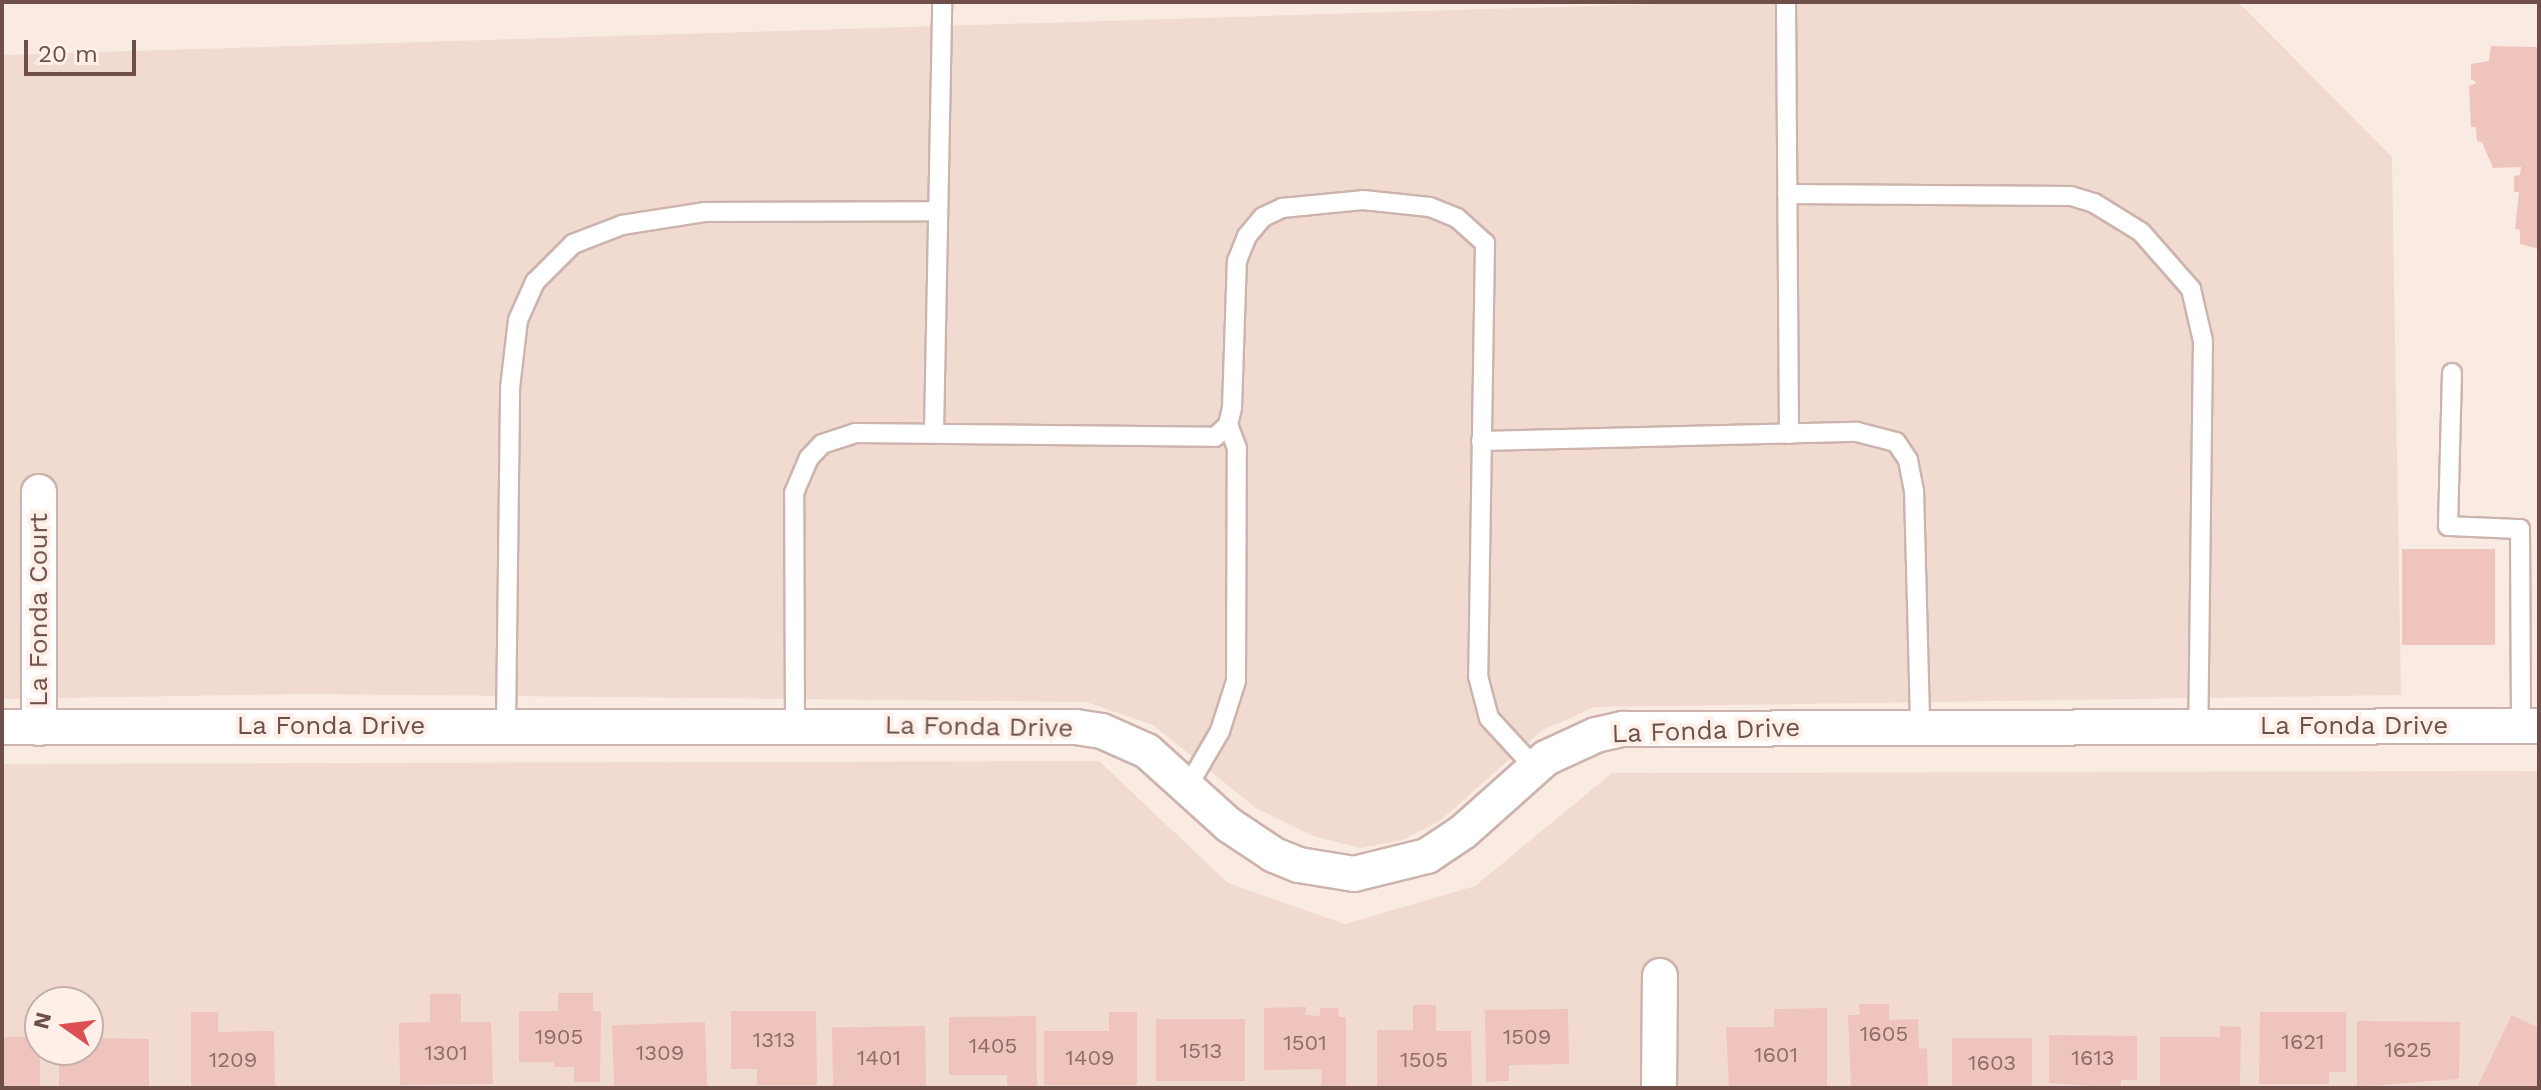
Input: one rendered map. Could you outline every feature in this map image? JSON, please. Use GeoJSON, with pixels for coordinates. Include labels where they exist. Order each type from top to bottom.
{"type":"FeatureCollection","features":[{"type":"Feature","properties":{"kind":"street","name":"La Fonda Court"},"geometry":{"type":"LineString","coordinates":[[39,492],[39,728]]}},
{"type":"Feature","properties":{"kind":"street","name":"La Fonda Drive"},"geometry":{"type":"LineString","coordinates":[[2,727],[1076,727],[1136,746],[1188,786],[1229,825],[1274,855],[1354,874],[1427,856],[1463,832],[1534,767],[1570,745],[1623,729],[2530,726]]}},
{"type":"Feature","properties":{"kind":"street"},"geometry":{"type":"LineString","coordinates":[[1659,1088],[1660,976]]}},
{"type":"Feature","properties":{"kind":"lane"},"geometry":{"type":"LineString","coordinates":[[934,432],[942,2]]}},
{"type":"Feature","properties":{"kind":"lane"},"geometry":{"type":"LineString","coordinates":[[1786,2],[1789,434]]}},
{"type":"Feature","properties":{"kind":"lane"},"geometry":{"type":"LineString","coordinates":[[1787,194],[2071,196],[2094,203],[2141,232],[2191,289],[2203,341],[2198,726]]}},
{"type":"Feature","properties":{"kind":"lane"},"geometry":{"type":"LineString","coordinates":[[1188,786],[1220,731],[1236,681],[1237,448],[1228,425],[1237,261],[1247,236],[1263,217],[1282,208],[1363,200],[1430,207],[1457,218],[1485,243],[1478,676],[1489,718],[1534,767]]}},
{"type":"Feature","properties":{"kind":"lane"},"geometry":{"type":"LineString","coordinates":[[506,726],[510,388],[518,320],[542,273],[573,244],[622,225],[677,216],[905,207],[937,211]]}},
{"type":"Feature","properties":{"kind":"lane"},"geometry":{"type":"LineString","coordinates":[[2452,373],[2448,526],[2520,529],[2530,726]]}},
{"type":"Feature","properties":{"kind":"lane"},"geometry":{"type":"LineString","coordinates":[[795,725],[794,493],[800,474],[822,444],[855,433],[1212,437],[1228,425]]}},
{"type":"Feature","properties":{"kind":"lane"},"geometry":{"type":"LineString","coordinates":[[1481,441],[1789,434],[1882,435],[1896,442],[1908,460],[1914,490],[1920,727]]}},
{"type":"Feature","properties":{"kind":"shaded area"},"geometry":{"type":"Polygon","coordinates":[[[1715,2],[2238,2],[2392,157],[2401,695],[1595,707],[1541,731],[1441,820],[1403,840],[1360,848],[1313,836],[1256,808],[1153,725],[1086,702],[305,694],[2,699],[2,55],[1715,2]]]}},
{"type":"Feature","properties":{"kind":"shaded area"},"geometry":{"type":"Polygon","coordinates":[[[1099,761],[1228,883],[1345,924],[1475,886],[1612,773],[2539,771],[2539,1088],[2,1088],[2,764],[1099,761]]]}},
{"type":"Feature","properties":{"kind":"building"},"geometry":{"type":"Polygon","coordinates":[[[2491,46],[2536,47],[2539,52],[2539,249],[2520,244],[2520,230],[2515,229],[2519,192],[2514,192],[2514,176],[2520,175],[2521,167],[2493,168],[2482,142],[2477,141],[2476,127],[2471,127],[2469,86],[2477,83],[2471,79],[2471,64],[2489,61],[2491,46]]]}},
{"type":"Feature","properties":{"kind":"building"},"geometry":{"type":"Polygon","coordinates":[[[2402,549],[2495,549],[2495,645],[2402,645],[2402,549]]]}},
{"type":"Feature","properties":{"kind":"building"},"geometry":{"type":"Polygon","coordinates":[[[558,993],[593,993],[593,1011],[601,1011],[600,1082],[574,1082],[574,1067],[555,1067],[553,1062],[519,1062],[519,1011],[558,1011],[558,993]]]}},
{"type":"Feature","properties":{"kind":"building"},"geometry":{"type":"Polygon","coordinates":[[[430,994],[461,994],[461,1022],[491,1022],[493,1084],[400,1085],[399,1023],[430,1022],[430,994]]]}},
{"type":"Feature","properties":{"kind":"building"},"geometry":{"type":"Polygon","coordinates":[[[1859,1004],[1889,1004],[1889,1020],[1918,1019],[1919,1049],[1927,1048],[1928,1087],[1851,1088],[1848,1015],[1860,1015],[1859,1004]]]}},
{"type":"Feature","properties":{"kind":"building"},"geometry":{"type":"Polygon","coordinates":[[[1413,1005],[1436,1005],[1436,1031],[1471,1031],[1472,1088],[1377,1088],[1377,1030],[1413,1030],[1413,1005]]]}},
{"type":"Feature","properties":{"kind":"building"},"geometry":{"type":"Polygon","coordinates":[[[1306,1007],[1305,1015],[1320,1016],[1320,1008],[1338,1008],[1339,1017],[1346,1017],[1346,1087],[1321,1087],[1322,1069],[1264,1070],[1264,1008],[1306,1007]]]}},
{"type":"Feature","properties":{"kind":"building"},"geometry":{"type":"Polygon","coordinates":[[[1827,1008],[1827,1088],[1729,1088],[1726,1027],[1774,1027],[1774,1009],[1827,1008]]]}},
{"type":"Feature","properties":{"kind":"building"},"geometry":{"type":"Polygon","coordinates":[[[1568,1009],[1569,1064],[1509,1065],[1509,1081],[1486,1082],[1485,1010],[1568,1009]]]}},
{"type":"Feature","properties":{"kind":"building"},"geometry":{"type":"Polygon","coordinates":[[[731,1011],[816,1011],[817,1085],[757,1085],[757,1069],[731,1069],[731,1011]]]}},
{"type":"Feature","properties":{"kind":"building"},"geometry":{"type":"Polygon","coordinates":[[[191,1012],[218,1012],[218,1032],[274,1031],[275,1088],[191,1088],[191,1012]]]}},
{"type":"Feature","properties":{"kind":"building"},"geometry":{"type":"Polygon","coordinates":[[[1109,1012],[1137,1012],[1137,1085],[1044,1085],[1044,1031],[1109,1031],[1109,1012]]]}},
{"type":"Feature","properties":{"kind":"building"},"geometry":{"type":"Polygon","coordinates":[[[2260,1012],[2346,1012],[2346,1072],[2329,1072],[2329,1084],[2259,1084],[2260,1012]]]}},
{"type":"Feature","properties":{"kind":"building"},"geometry":{"type":"Polygon","coordinates":[[[2512,1015],[2539,1028],[2539,1088],[2484,1088],[2478,1085],[2512,1015]]]}},
{"type":"Feature","properties":{"kind":"building"},"geometry":{"type":"Polygon","coordinates":[[[1036,1016],[1037,1088],[1007,1088],[1007,1075],[949,1075],[949,1017],[1036,1016]]]}},
{"type":"Feature","properties":{"kind":"building"},"geometry":{"type":"Polygon","coordinates":[[[1156,1019],[1245,1019],[1245,1081],[1156,1081],[1156,1019]]]}},
{"type":"Feature","properties":{"kind":"building"},"geometry":{"type":"Polygon","coordinates":[[[2357,1021],[2460,1022],[2459,1079],[2357,1087],[2357,1021]]]}},
{"type":"Feature","properties":{"kind":"building"},"geometry":{"type":"Polygon","coordinates":[[[705,1022],[707,1088],[614,1088],[612,1025],[705,1022]]]}},
{"type":"Feature","properties":{"kind":"building"},"geometry":{"type":"Polygon","coordinates":[[[925,1026],[926,1088],[833,1088],[832,1028],[925,1026]]]}},
{"type":"Feature","properties":{"kind":"building"},"geometry":{"type":"Polygon","coordinates":[[[2220,1026],[2241,1027],[2240,1088],[2160,1088],[2160,1037],[2220,1037],[2220,1026]]]}},
{"type":"Feature","properties":{"kind":"building"},"geometry":{"type":"Polygon","coordinates":[[[2049,1035],[2137,1036],[2137,1080],[2121,1080],[2121,1088],[2049,1083],[2049,1035]]]}},
{"type":"Feature","properties":{"kind":"building"},"geometry":{"type":"Polygon","coordinates":[[[2,1037],[24,1037],[24,1066],[40,1066],[40,1088],[2,1088],[2,1037]]]}},
{"type":"Feature","properties":{"kind":"building"},"geometry":{"type":"Polygon","coordinates":[[[104,1038],[149,1039],[149,1088],[59,1088],[59,1066],[104,1066],[104,1038]]]}},
{"type":"Feature","properties":{"kind":"building"},"geometry":{"type":"Polygon","coordinates":[[[1952,1038],[2032,1038],[2032,1088],[1952,1088],[1952,1038]]]}}]}
